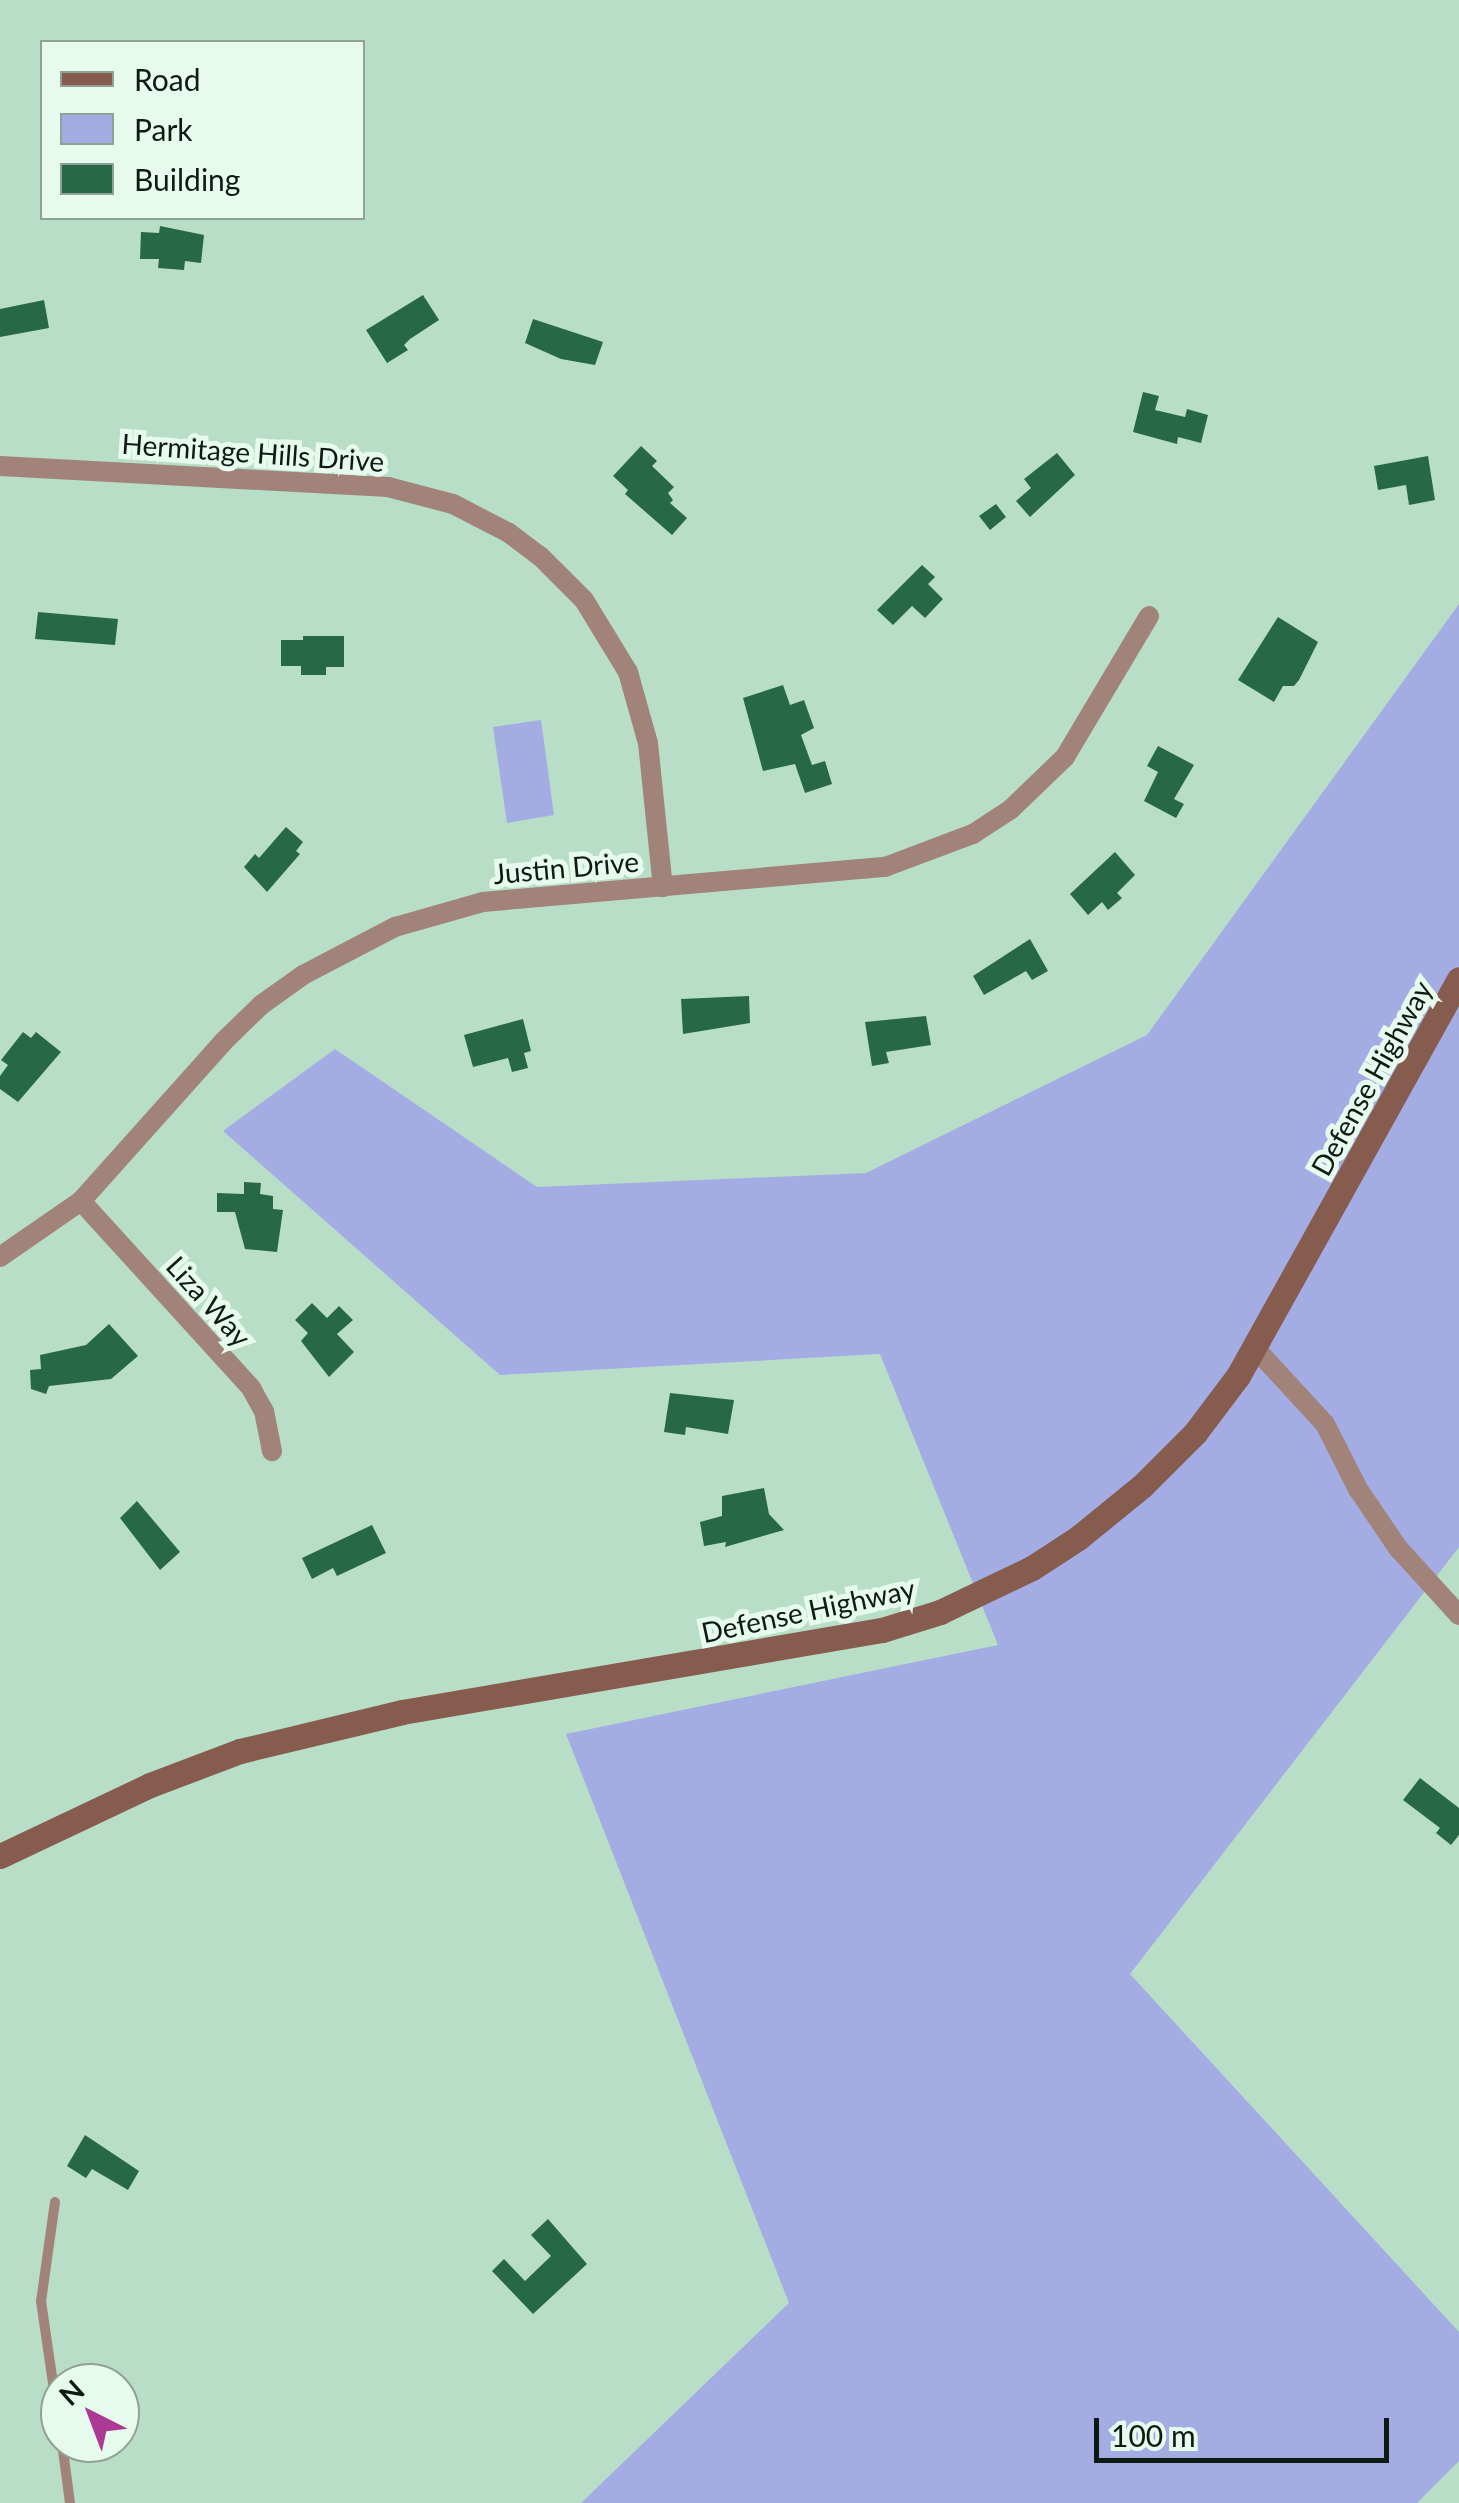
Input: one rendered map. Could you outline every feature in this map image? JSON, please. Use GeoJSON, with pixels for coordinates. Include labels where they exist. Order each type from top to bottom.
{"type":"FeatureCollection","features":[{"type":"Feature","properties":{"kind":"main road","name":"Defense Highway"},"geometry":{"type":"LineString","coordinates":[[0,1856],[150,1785],[240,1751],[402,1712],[819,1644],[940,1612],[1032,1568],[1110,1513],[1194,1433],[1255,1348],[1459,980]]}},
{"type":"Feature","properties":{"kind":"street","name":"Hermitage Hills Drive"},"geometry":{"type":"LineString","coordinates":[[0,466],[388,487],[453,504],[509,533],[540,556],[584,600],[628,672],[648,743],[663,887]]}},
{"type":"Feature","properties":{"kind":"street","name":"Justin Drive"},"geometry":{"type":"LineString","coordinates":[[0,1257],[81,1201],[261,1005],[352,947],[395,927],[483,902],[885,867],[973,834],[1011,810],[1064,757],[1149,616]]}},
{"type":"Feature","properties":{"kind":"street","name":"Liza Way"},"geometry":{"type":"LineString","coordinates":[[81,1201],[250,1388],[264,1412],[272,1451]]}},
{"type":"Feature","properties":{"kind":"street"},"geometry":{"type":"LineString","coordinates":[[1255,1348],[1325,1424],[1358,1488],[1398,1548],[1459,1614]]}},
{"type":"Feature","properties":{"kind":"lane"},"geometry":{"type":"LineString","coordinates":[[50,2363],[41,2301],[55,2202]]}},
{"type":"Feature","properties":{"kind":"lane"},"geometry":{"type":"LineString","coordinates":[[65,2463],[70,2503]]}},
{"type":"Feature","properties":{"kind":"green space"},"geometry":{"type":"Polygon","coordinates":[[[1459,604],[1459,1547],[1130,1974],[1459,2332],[1459,2461],[1417,2503],[581,2503],[789,2303],[566,1734],[998,1645],[880,1354],[500,1375],[223,1131],[335,1049],[537,1187],[866,1173],[1147,1035],[1459,604]]]}},
{"type":"Feature","properties":{"kind":"green space"},"geometry":{"type":"Polygon","coordinates":[[[541,720],[554,815],[507,823],[493,727],[541,720]]]}},
{"type":"Feature","properties":{"kind":"building"},"geometry":{"type":"Polygon","coordinates":[[[160,226],[204,235],[201,263],[185,261],[184,270],[158,268],[159,259],[140,259],[141,232],[159,233],[160,226]]]}},
{"type":"Feature","properties":{"kind":"building"},"geometry":{"type":"Polygon","coordinates":[[[423,295],[439,320],[410,339],[404,345],[408,350],[387,363],[366,330],[423,295]]]}},
{"type":"Feature","properties":{"kind":"building"},"geometry":{"type":"Polygon","coordinates":[[[44,300],[49,328],[0,337],[0,309],[44,300]]]}},
{"type":"Feature","properties":{"kind":"building"},"geometry":{"type":"Polygon","coordinates":[[[533,319],[603,342],[595,365],[561,359],[525,343],[533,319]]]}},
{"type":"Feature","properties":{"kind":"building"},"geometry":{"type":"Polygon","coordinates":[[[1143,392],[1159,396],[1155,410],[1185,417],[1187,409],[1208,415],[1201,443],[1178,437],[1177,444],[1133,432],[1143,392]]]}},
{"type":"Feature","properties":{"kind":"building"},"geometry":{"type":"Polygon","coordinates":[[[641,446],[657,461],[652,466],[674,487],[668,493],[673,500],[670,503],[687,518],[672,535],[625,494],[628,490],[613,476],[641,446]]]}},
{"type":"Feature","properties":{"kind":"building"},"geometry":{"type":"Polygon","coordinates":[[[1057,453],[1075,475],[1030,517],[1016,501],[1031,488],[1024,479],[1057,453]]]}},
{"type":"Feature","properties":{"kind":"building"},"geometry":{"type":"Polygon","coordinates":[[[1428,456],[1435,500],[1409,505],[1406,485],[1378,490],[1374,466],[1428,456]]]}},
{"type":"Feature","properties":{"kind":"building"},"geometry":{"type":"Polygon","coordinates":[[[996,504],[1006,517],[990,530],[979,516],[996,504]]]}},
{"type":"Feature","properties":{"kind":"building"},"geometry":{"type":"Polygon","coordinates":[[[922,565],[935,577],[928,584],[943,599],[925,618],[912,606],[893,625],[877,610],[922,565]]]}},
{"type":"Feature","properties":{"kind":"building"},"geometry":{"type":"Polygon","coordinates":[[[38,612],[118,619],[115,645],[35,639],[38,612]]]}},
{"type":"Feature","properties":{"kind":"building"},"geometry":{"type":"Polygon","coordinates":[[[1278,617],[1318,642],[1299,680],[1294,686],[1283,686],[1274,702],[1238,680],[1278,617]]]}},
{"type":"Feature","properties":{"kind":"building"},"geometry":{"type":"Polygon","coordinates":[[[303,636],[344,636],[344,667],[326,667],[326,675],[301,675],[301,666],[281,666],[281,640],[303,640],[303,636]]]}},
{"type":"Feature","properties":{"kind":"building"},"geometry":{"type":"Polygon","coordinates":[[[783,685],[790,705],[804,700],[814,728],[801,735],[812,765],[825,761],[832,784],[805,793],[795,764],[763,771],[743,698],[783,685]]]}},
{"type":"Feature","properties":{"kind":"building"},"geometry":{"type":"Polygon","coordinates":[[[1158,746],[1194,765],[1174,799],[1184,804],[1176,818],[1144,801],[1158,772],[1147,766],[1158,746]]]}},
{"type":"Feature","properties":{"kind":"building"},"geometry":{"type":"Polygon","coordinates":[[[286,827],[303,842],[296,851],[300,854],[267,892],[244,867],[255,854],[259,858],[286,827]]]}},
{"type":"Feature","properties":{"kind":"building"},"geometry":{"type":"Polygon","coordinates":[[[1115,852],[1135,875],[1117,893],[1122,898],[1108,910],[1102,902],[1088,915],[1070,894],[1115,852]]]}},
{"type":"Feature","properties":{"kind":"building"},"geometry":{"type":"Polygon","coordinates":[[[1030,939],[1048,971],[1032,980],[1026,971],[984,995],[973,976],[1030,939]]]}},
{"type":"Feature","properties":{"kind":"building"},"geometry":{"type":"Polygon","coordinates":[[[749,996],[750,1023],[683,1034],[681,999],[749,996]]]}},
{"type":"Feature","properties":{"kind":"building"},"geometry":{"type":"Polygon","coordinates":[[[926,1016],[931,1045],[886,1052],[889,1063],[872,1066],[865,1022],[926,1016]]]}},
{"type":"Feature","properties":{"kind":"building"},"geometry":{"type":"Polygon","coordinates":[[[523,1019],[531,1051],[524,1053],[528,1068],[512,1072],[508,1058],[473,1067],[464,1035],[523,1019]]]}},
{"type":"Feature","properties":{"kind":"building"},"geometry":{"type":"Polygon","coordinates":[[[23,1032],[31,1038],[36,1032],[61,1052],[18,1102],[0,1089],[0,1076],[8,1065],[1,1060],[23,1032]]]}},
{"type":"Feature","properties":{"kind":"building"},"geometry":{"type":"Polygon","coordinates":[[[244,1182],[261,1183],[260,1194],[273,1196],[273,1209],[283,1210],[277,1252],[245,1249],[235,1212],[217,1212],[217,1193],[244,1194],[244,1182]]]}},
{"type":"Feature","properties":{"kind":"building"},"geometry":{"type":"Polygon","coordinates":[[[312,1303],[327,1318],[339,1306],[353,1320],[337,1334],[354,1352],[329,1377],[301,1341],[308,1333],[295,1320],[312,1303]]]}},
{"type":"Feature","properties":{"kind":"building"},"geometry":{"type":"Polygon","coordinates":[[[109,1324],[138,1356],[111,1379],[49,1386],[46,1394],[31,1389],[30,1370],[41,1369],[40,1355],[86,1345],[109,1324]]]}},
{"type":"Feature","properties":{"kind":"building"},"geometry":{"type":"Polygon","coordinates":[[[670,1393],[734,1400],[728,1434],[686,1427],[685,1435],[664,1432],[670,1393]]]}},
{"type":"Feature","properties":{"kind":"building"},"geometry":{"type":"Polygon","coordinates":[[[764,1488],[769,1514],[784,1530],[725,1547],[726,1542],[704,1546],[700,1522],[722,1516],[722,1496],[764,1488]]]}},
{"type":"Feature","properties":{"kind":"building"},"geometry":{"type":"Polygon","coordinates":[[[137,1501],[180,1552],[160,1570],[120,1518],[137,1501]]]}},
{"type":"Feature","properties":{"kind":"building"},"geometry":{"type":"Polygon","coordinates":[[[372,1525],[386,1553],[337,1576],[333,1568],[312,1579],[302,1558],[372,1525]]]}},
{"type":"Feature","properties":{"kind":"building"},"geometry":{"type":"Polygon","coordinates":[[[1420,1778],[1459,1808],[1459,1835],[1451,1845],[1436,1833],[1440,1828],[1403,1800],[1420,1778]]]}},
{"type":"Feature","properties":{"kind":"building"},"geometry":{"type":"Polygon","coordinates":[[[85,2135],[139,2171],[128,2190],[92,2169],[86,2178],[67,2166],[85,2135]]]}},
{"type":"Feature","properties":{"kind":"building"},"geometry":{"type":"Polygon","coordinates":[[[548,2219],[587,2264],[533,2314],[492,2271],[504,2259],[525,2281],[551,2256],[531,2235],[548,2219]]]}}]}
